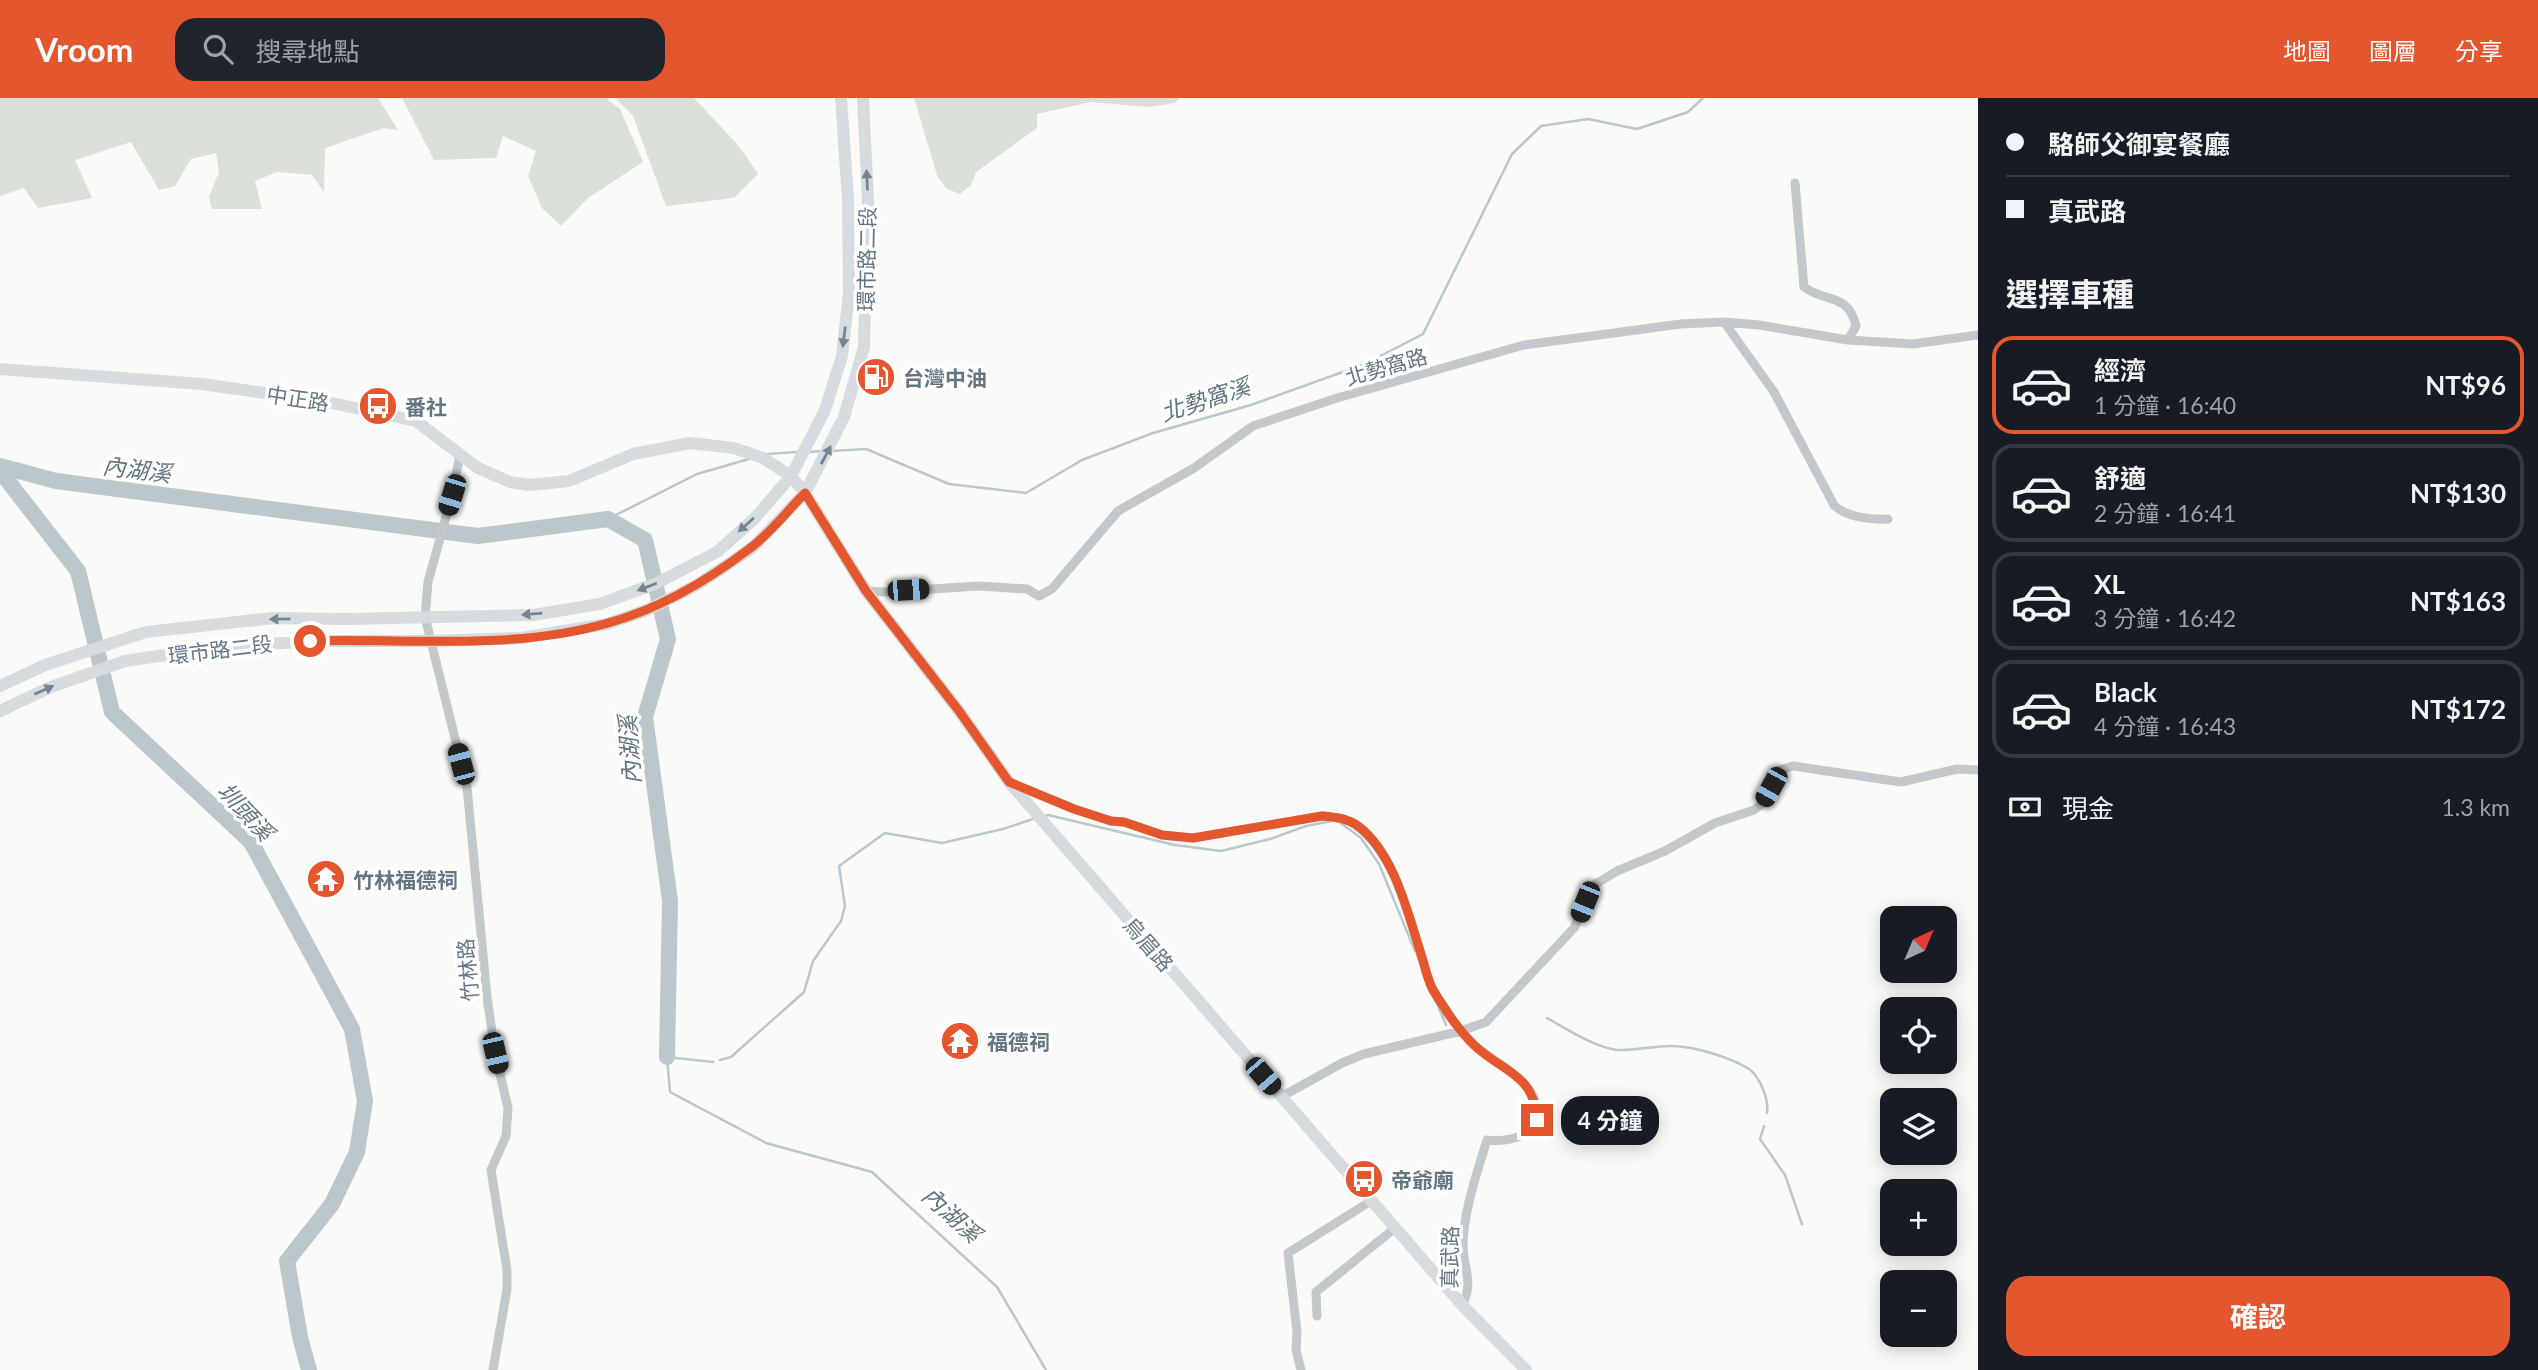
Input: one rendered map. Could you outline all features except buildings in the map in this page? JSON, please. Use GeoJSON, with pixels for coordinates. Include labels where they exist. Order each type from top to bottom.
{"type":"FeatureCollection","features":[{"type":"Feature","properties":{"kind":"main road","name":"環市路二段"},"geometry":{"type":"LineString","coordinates":[[0,686],[45,665],[146,632],[273,618],[533,615],[600,604],[657,583],[716,552],[754,518],[792,476],[825,410],[842,356],[849,293],[848,199],[841,98]]}},
{"type":"Feature","properties":{"kind":"main road","name":"環市路二段"},"geometry":{"type":"LineString","coordinates":[[0,711],[51,687],[125,661],[233,645],[521,638],[607,624],[647,610],[697,585],[751,548],[805,493],[844,417],[864,347],[868,201],[863,98]]}},
{"type":"Feature","properties":{"kind":"main road","name":"中正路"},"geometry":{"type":"LineString","coordinates":[[0,369],[202,384],[327,402],[416,421],[460,455],[496,477],[510,482],[530,485],[569,481],[633,454],[690,443],[734,448],[763,458],[792,476],[805,493]]}},
{"type":"Feature","properties":{"kind":"main road","name":"烏眉路"},"geometry":{"type":"LineString","coordinates":[[805,493],[866,591],[1026,803],[1462,1305],[1526,1370]]}},
{"type":"Feature","properties":{"kind":"street"},"geometry":{"type":"LineString","coordinates":[[1795,183],[1804,287],[1838,300],[1853,314],[1856,326],[1848,340]]}},
{"type":"Feature","properties":{"kind":"street"},"geometry":{"type":"LineString","coordinates":[[1724,322],[1774,393],[1815,465],[1834,505],[1840,511],[1876,520],[1888,519]]}},
{"type":"Feature","properties":{"kind":"street","name":"北勢窩路"},"geometry":{"type":"LineString","coordinates":[[866,591],[978,586],[1027,589],[1039,596],[1052,589],[1118,511],[1194,468],[1253,426],[1337,398],[1524,345],[1681,324],[1724,322],[1848,340],[1913,344],[1978,335]]}},
{"type":"Feature","properties":{"kind":"street","name":"竹林路"},"geometry":{"type":"LineString","coordinates":[[460,455],[452,495],[431,566],[425,617],[467,787],[487,997],[495,1053],[508,1108],[506,1136],[491,1170],[507,1270],[507,1289],[493,1370]]}},
{"type":"Feature","properties":{"kind":"street"},"geometry":{"type":"LineString","coordinates":[[1282,1097],[1342,1063],[1364,1054],[1461,1031],[1486,1022],[1574,928],[1594,885],[1617,871],[1665,851],[1715,823],[1754,810],[1762,804],[1780,770],[1793,766],[1901,782],[1936,772],[1978,770]]}},
{"type":"Feature","properties":{"kind":"street","name":"真武路"},"geometry":{"type":"LineString","coordinates":[[1009,782],[1074,809],[1162,835],[1193,838],[1322,816],[1339,817],[1357,825],[1374,844],[1393,872],[1432,987],[1461,1031],[1477,1048],[1528,1088],[1536,1103],[1535,1127],[1513,1139],[1487,1140],[1464,1231],[1463,1248],[1469,1293],[1462,1305]]}},
{"type":"Feature","properties":{"kind":"street"},"geometry":{"type":"LineString","coordinates":[[1301,1370],[1296,1350],[1297,1332],[1288,1253],[1371,1201]]}},
{"type":"Feature","properties":{"kind":"street"},"geometry":{"type":"LineString","coordinates":[[1317,1316],[1316,1292],[1395,1228]]}},
{"type":"Feature","properties":{"kind":"shaded area"},"geometry":{"type":"Polygon","coordinates":[[[0,98],[378,98],[398,130],[384,128],[325,148],[324,192],[312,175],[277,172],[255,181],[262,209],[212,209],[209,197],[219,172],[216,153],[191,159],[175,186],[159,190],[131,142],[75,160],[92,198],[38,208],[24,188],[0,196],[0,98]]]}},
{"type":"Feature","properties":{"kind":"shaded area"},"geometry":{"type":"Polygon","coordinates":[[[402,98],[606,98],[620,109],[643,162],[588,198],[561,226],[542,208],[528,176],[536,151],[503,136],[496,158],[434,160],[402,98]]]}},
{"type":"Feature","properties":{"kind":"shaded area"},"geometry":{"type":"Polygon","coordinates":[[[615,98],[694,98],[739,146],[758,174],[734,198],[666,206],[633,116],[615,98]]]}},
{"type":"Feature","properties":{"kind":"shaded area"},"geometry":{"type":"Polygon","coordinates":[[[914,98],[1179,98],[1175,103],[1148,107],[1091,102],[1037,114],[1037,128],[976,172],[971,185],[960,194],[947,189],[938,178],[914,98]]]}},
{"type":"Feature","properties":{"kind":"waterway","name":"北勢窩溪"},"geometry":{"type":"LineString","coordinates":[[832,451],[866,449],[949,484],[1026,493],[1082,460],[1153,433],[1251,405],[1365,364],[1423,334],[1512,154],[1541,126],[1588,119],[1637,129],[1688,112],[1703,98]]}},
{"type":"Feature","properties":{"kind":"waterway","name":"北勢窩溪"},"geometry":{"type":"LineString","coordinates":[[808,452],[822,451]]}},
{"type":"Feature","properties":{"kind":"waterway","name":"北勢窩溪"},"geometry":{"type":"LineString","coordinates":[[766,454],[798,452]]}},
{"type":"Feature","properties":{"kind":"waterway","name":"北勢窩溪"},"geometry":{"type":"LineString","coordinates":[[608,519],[697,474],[749,459]]}},
{"type":"Feature","properties":{"kind":"waterway","name":"內湖溪"},"geometry":{"type":"LineString","coordinates":[[0,466],[56,481],[478,536],[608,519],[645,540],[668,639],[645,717],[670,901],[667,1057]]}},
{"type":"Feature","properties":{"kind":"waterway","name":"圳頭溪"},"geometry":{"type":"LineString","coordinates":[[0,471],[78,571],[112,712],[251,842],[352,1029],[365,1101],[357,1152],[332,1204],[287,1261],[300,1337],[309,1370]]}},
{"type":"Feature","properties":{"kind":"waterway"},"geometry":{"type":"LineString","coordinates":[[1043,816],[1175,845],[1221,851],[1332,821]]}},
{"type":"Feature","properties":{"kind":"waterway"},"geometry":{"type":"LineString","coordinates":[[720,1060],[731,1057],[804,992],[813,961],[841,921],[845,906],[839,866],[885,833],[942,843],[1003,829],[1036,818]]}},
{"type":"Feature","properties":{"kind":"waterway"},"geometry":{"type":"LineString","coordinates":[[1338,821],[1361,838],[1379,864],[1415,951]]}},
{"type":"Feature","properties":{"kind":"waterway"},"geometry":{"type":"LineString","coordinates":[[1438,1006],[1446,1025]]}},
{"type":"Feature","properties":{"kind":"waterway"},"geometry":{"type":"LineString","coordinates":[[1547,1018],[1608,1048],[1623,1050],[1680,1046],[1732,1060],[1749,1069],[1757,1077],[1765,1095],[1767,1113]]}},
{"type":"Feature","properties":{"kind":"waterway","name":"內湖溪"},"geometry":{"type":"LineString","coordinates":[[713,1062],[667,1057],[670,1092],[766,1143],[872,1172],[997,1287],[1046,1370]]}},
{"type":"Feature","properties":{"kind":"waterway"},"geometry":{"type":"LineString","coordinates":[[1764,1126],[1760,1139],[1785,1175],[1802,1224]]}},
{"type":"Feature","properties":{"kind":"place","name":"台灣中油"},"geometry":{"type":"Point","coordinates":[876,377]}},
{"type":"Feature","properties":{"kind":"place","name":"番社"},"geometry":{"type":"Point","coordinates":[378,406]}},
{"type":"Feature","properties":{"kind":"place","name":"竹林福德祠"},"geometry":{"type":"Point","coordinates":[326,879]}},
{"type":"Feature","properties":{"kind":"place","name":"福德祠"},"geometry":{"type":"Point","coordinates":[960,1041]}},
{"type":"Feature","properties":{"kind":"place","name":"帝爺廟"},"geometry":{"type":"Point","coordinates":[1364,1179]}},
{"type":"Feature","properties":{"kind":"route"},"geometry":{"type":"LineString","coordinates":[[310,641],[521,638],[607,624],[647,610],[697,585],[751,548],[805,493],[866,591],[959,711],[1009,782],[1074,809],[1162,835],[1193,838],[1322,816],[1339,817],[1357,825],[1393,872],[1432,987],[1461,1031],[1477,1048],[1528,1088],[1536,1103],[1537,1120]]}}]}
